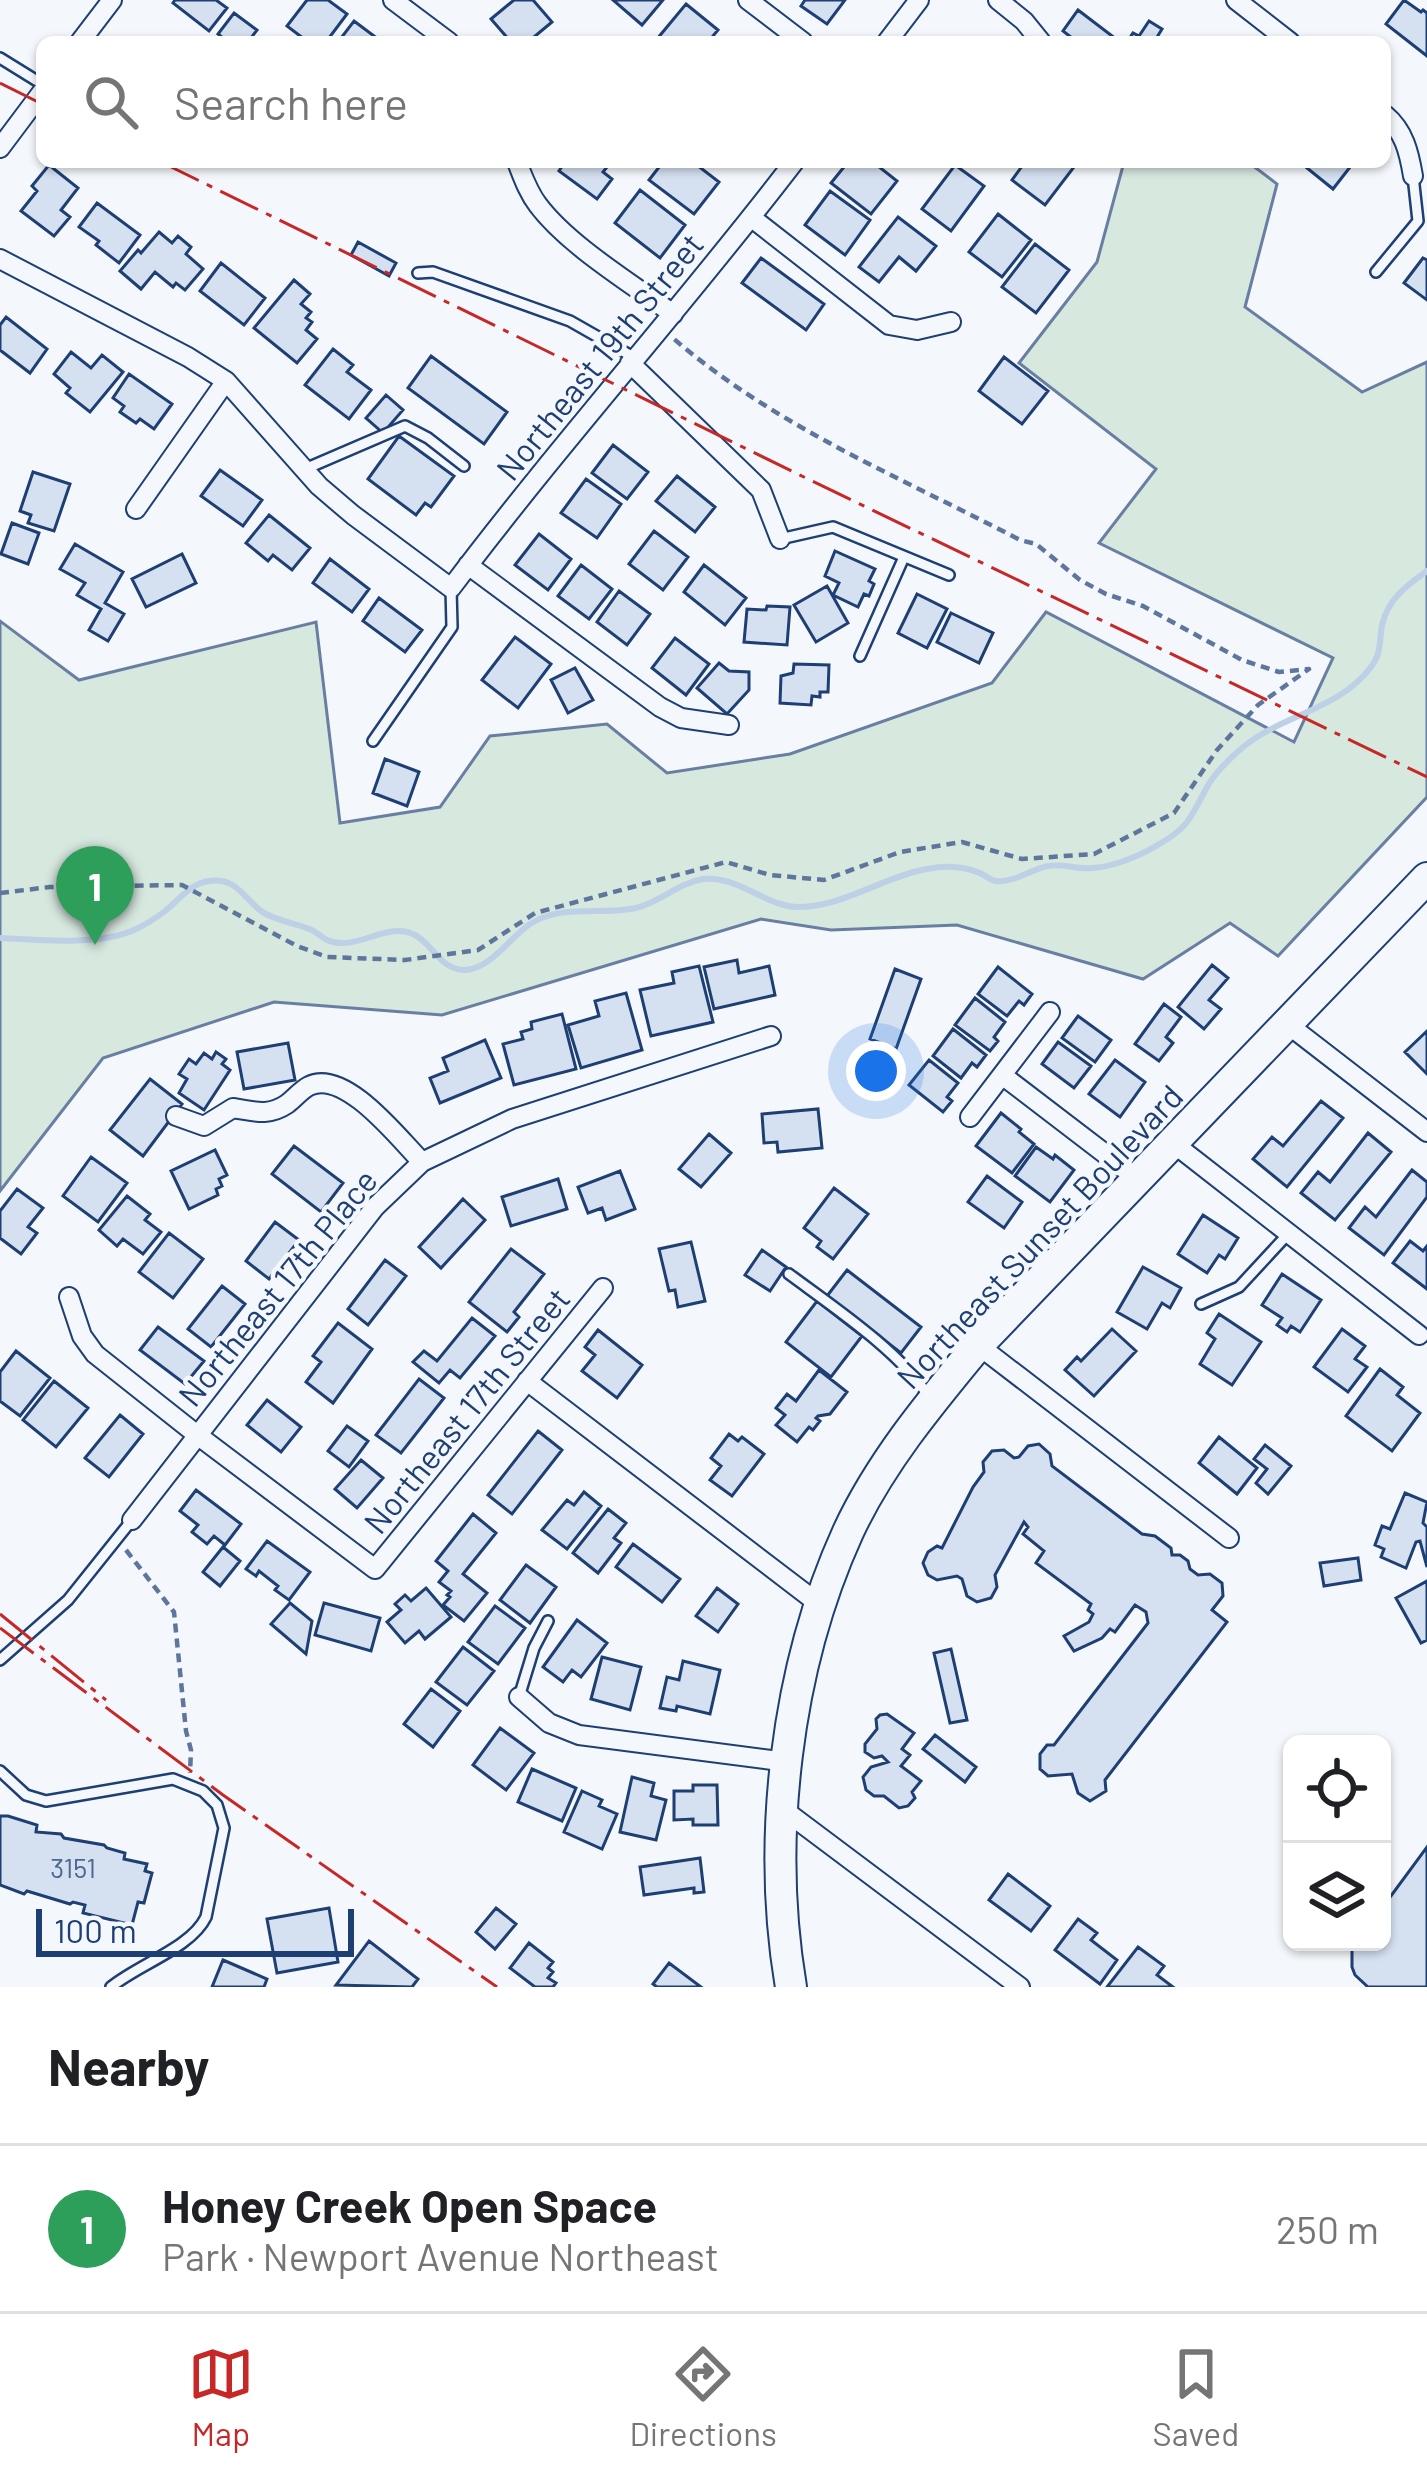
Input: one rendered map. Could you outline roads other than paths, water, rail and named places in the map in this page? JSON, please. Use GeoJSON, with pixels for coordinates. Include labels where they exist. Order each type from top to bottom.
{"type":"FeatureCollection","features":[{"type":"Feature","properties":{"kind":"main road","name":"Northeast Sunset Boulevard"},"geometry":{"type":"LineString","coordinates":[[791,1987],[784,1947],[780,1807],[796,1705],[819,1604],[850,1528],[887,1463],[978,1345],[1427,878]]}},
{"type":"Feature","properties":{"kind":"street"},"geometry":{"type":"LineString","coordinates":[[85,36],[112,0]]}},
{"type":"Feature","properties":{"kind":"street"},"geometry":{"type":"LineString","coordinates":[[393,0],[441,36]]}},
{"type":"Feature","properties":{"kind":"street"},"geometry":{"type":"LineString","coordinates":[[748,0],[794,36]]}},
{"type":"Feature","properties":{"kind":"street"},"geometry":{"type":"LineString","coordinates":[[892,36],[919,0]]}},
{"type":"Feature","properties":{"kind":"street"},"geometry":{"type":"LineString","coordinates":[[998,0],[1036,36]]}},
{"type":"Feature","properties":{"kind":"street"},"geometry":{"type":"LineString","coordinates":[[1235,0],[1282,36]]}},
{"type":"Feature","properties":{"kind":"street"},"geometry":{"type":"LineString","coordinates":[[0,148],[36,97]]}},
{"type":"Feature","properties":{"kind":"street"},"geometry":{"type":"LineString","coordinates":[[1391,118],[1407,145],[1413,176]]}},
{"type":"Feature","properties":{"kind":"street"},"geometry":{"type":"LineString","coordinates":[[519,168],[538,206],[557,226],[667,321]]}},
{"type":"Feature","properties":{"kind":"street","name":"Northeast 19th Street"},"geometry":{"type":"LineString","coordinates":[[451,588],[790,168]]}},
{"type":"Feature","properties":{"kind":"street"},"geometry":{"type":"LineString","coordinates":[[752,218],[890,325],[917,330],[951,322]]}},
{"type":"Feature","properties":{"kind":"street"},"geometry":{"type":"LineString","coordinates":[[0,259],[226,380],[319,486],[451,588]]}},
{"type":"Feature","properties":{"kind":"street"},"geometry":{"type":"LineString","coordinates":[[632,361],[761,490],[780,538]]}},
{"type":"Feature","properties":{"kind":"street"},"geometry":{"type":"LineString","coordinates":[[136,509],[226,380]]}},
{"type":"Feature","properties":{"kind":"street"},"geometry":{"type":"LineString","coordinates":[[468,565],[660,707],[681,718],[729,725]]}},
{"type":"Feature","properties":{"kind":"street"},"geometry":{"type":"LineString","coordinates":[[970,1118],[1050,1012]]}},
{"type":"Feature","properties":{"kind":"street"},"geometry":{"type":"LineString","coordinates":[[1286,1023],[1427,1132]]}},
{"type":"Feature","properties":{"kind":"street","name":"Northeast 17th Place"},"geometry":{"type":"LineString","coordinates":[[132,1520],[375,1207],[422,1162],[512,1119],[771,1036]]}},
{"type":"Feature","properties":{"kind":"street"},"geometry":{"type":"LineString","coordinates":[[1001,1075],[1138,1179]]}},
{"type":"Feature","properties":{"kind":"street"},"geometry":{"type":"LineString","coordinates":[[176,1116],[204,1126],[233,1108],[268,1113],[307,1087],[331,1084],[363,1101],[422,1162]]}},
{"type":"Feature","properties":{"kind":"street"},"geometry":{"type":"LineString","coordinates":[[1173,1143],[1419,1335]]}},
{"type":"Feature","properties":{"kind":"street","name":"Northeast 17th Street"},"geometry":{"type":"LineString","coordinates":[[196,1434],[375,1569],[603,1288]]}},
{"type":"Feature","properties":{"kind":"street"},"geometry":{"type":"LineString","coordinates":[[70,1297],[82,1336],[95,1354],[196,1434]]}},
{"type":"Feature","properties":{"kind":"street"},"geometry":{"type":"LineString","coordinates":[[978,1345],[1229,1538]]}},
{"type":"Feature","properties":{"kind":"street"},"geometry":{"type":"LineString","coordinates":[[527,1381],[819,1604]]}},
{"type":"Feature","properties":{"kind":"street"},"geometry":{"type":"LineString","coordinates":[[519,1697],[549,1723],[579,1736],[788,1762]]}},
{"type":"Feature","properties":{"kind":"street"},"geometry":{"type":"LineString","coordinates":[[780,1807],[1020,1987]]}},
{"type":"Feature","properties":{"kind":"lane"},"geometry":{"type":"LineString","coordinates":[[0,58],[36,84]]}},
{"type":"Feature","properties":{"kind":"lane"},"geometry":{"type":"LineString","coordinates":[[1376,272],[1418,221],[1413,176]]}},
{"type":"Feature","properties":{"kind":"lane"},"geometry":{"type":"LineString","coordinates":[[418,273],[433,272],[570,321],[632,361]]}},
{"type":"Feature","properties":{"kind":"lane"},"geometry":{"type":"LineString","coordinates":[[305,469],[405,426],[464,466]]}},
{"type":"Feature","properties":{"kind":"lane"},"geometry":{"type":"LineString","coordinates":[[780,538],[832,527],[949,575]]}},
{"type":"Feature","properties":{"kind":"lane"},"geometry":{"type":"LineString","coordinates":[[860,656],[904,557]]}},
{"type":"Feature","properties":{"kind":"lane"},"geometry":{"type":"LineString","coordinates":[[374,741],[452,627],[451,588]]}},
{"type":"Feature","properties":{"kind":"lane"},"geometry":{"type":"LineString","coordinates":[[1201,1304],[1239,1288],[1289,1234]]}},
{"type":"Feature","properties":{"kind":"lane"},"geometry":{"type":"LineString","coordinates":[[789,1274],[906,1369],[931,1402]]}},
{"type":"Feature","properties":{"kind":"lane"},"geometry":{"type":"LineString","coordinates":[[0,1660],[68,1600],[132,1520]]}},
{"type":"Feature","properties":{"kind":"lane"},"geometry":{"type":"LineString","coordinates":[[519,1697],[548,1621]]}},
{"type":"Feature","properties":{"kind":"lane"},"geometry":{"type":"LineString","coordinates":[[0,1771],[26,1795],[46,1801],[173,1779],[190,1784],[217,1805],[224,1828],[200,1930],[111,1987]]}},
{"type":"Feature","properties":{"kind":"waterway"},"geometry":{"type":"LineString","coordinates":[[0,938],[68,941],[120,935],[154,919],[196,885],[218,881],[233,885],[261,911],[327,940],[349,943],[404,931],[422,939],[449,966],[465,970],[483,964],[543,918],[636,908],[703,879],[728,882],[797,907],[831,902],[934,868],[961,868],[1003,881],[1048,866],[1110,865],[1178,831],[1213,778],[1242,748],[1358,681],[1377,657],[1382,625],[1394,600],[1427,571]]}},
{"type":"Feature","properties":{"kind":"place","name":"Honey Creek Open Space"},"geometry":{"type":"Point","coordinates":[95,945]}}]}
